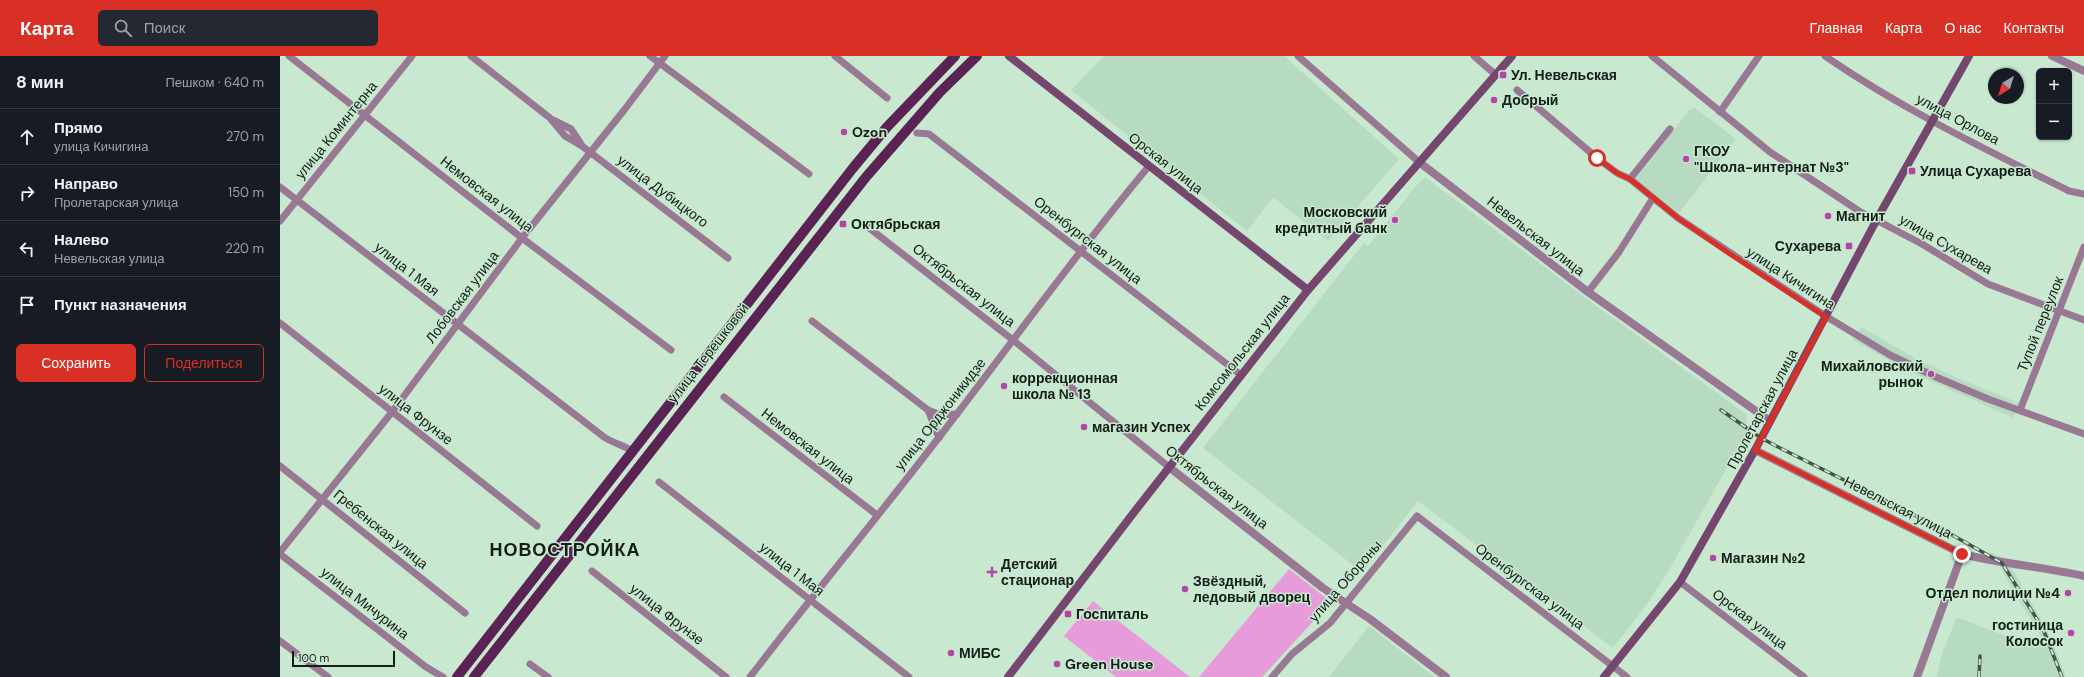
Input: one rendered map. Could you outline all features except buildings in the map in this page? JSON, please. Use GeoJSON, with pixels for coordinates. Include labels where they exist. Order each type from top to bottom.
{"type":"FeatureCollection","features":[{"type":"Feature","properties":{"kind":"main road","name":"улица Терешковой"},"geometry":{"type":"LineString","coordinates":[[457,677],[853,168],[887,127],[955,56]]}},
{"type":"Feature","properties":{"kind":"main road","name":"улица Терешковой"},"geometry":{"type":"LineString","coordinates":[[474,677],[866,177],[940,92],[977,56]]}},
{"type":"Feature","properties":{"kind":"main road","name":"Орская улица"},"geometry":{"type":"LineString","coordinates":[[1009,56],[1308,290]]}},
{"type":"Feature","properties":{"kind":"main road","name":"Комсомольская улица"},"geometry":{"type":"LineString","coordinates":[[1008,677],[1169,466],[1308,290],[1512,56]]}},
{"type":"Feature","properties":{"kind":"main road","name":"Пролетарская улица"},"geometry":{"type":"LineString","coordinates":[[1604,677],[1680,582],[1755,450],[1877,219],[1969,56]]}},
{"type":"Feature","properties":{"kind":"street","name":"Немовская улица"},"geometry":{"type":"LineString","coordinates":[[289,56],[522,238],[671,350]]}},
{"type":"Feature","properties":{"kind":"street","name":"улица Коминтерна"},"geometry":{"type":"LineString","coordinates":[[280,221],[412,56]]}},
{"type":"Feature","properties":{"kind":"street","name":"улица Дубицкого"},"geometry":{"type":"LineString","coordinates":[[471,56],[550,118],[564,136],[591,152],[728,258]]}},
{"type":"Feature","properties":{"kind":"street"},"geometry":{"type":"LineString","coordinates":[[650,56],[809,174]]}},
{"type":"Feature","properties":{"kind":"street","name":"Лобовская улица"},"geometry":{"type":"LineString","coordinates":[[280,553],[392,412],[522,238],[665,56]]}},
{"type":"Feature","properties":{"kind":"street"},"geometry":{"type":"LineString","coordinates":[[835,56],[887,98]]}},
{"type":"Feature","properties":{"kind":"street","name":"Невельская улица"},"geometry":{"type":"LineString","coordinates":[[1298,56],[1419,162],[1588,292],[1770,421]]}},
{"type":"Feature","properties":{"kind":"street"},"geometry":{"type":"LineString","coordinates":[[1474,56],[1496,75]]}},
{"type":"Feature","properties":{"kind":"street","name":"улица Сухарева"},"geometry":{"type":"LineString","coordinates":[[1652,56],[1720,112],[1797,171],[1859,211],[1877,219],[1988,284],[2059,309],[2084,320]]}},
{"type":"Feature","properties":{"kind":"street"},"geometry":{"type":"LineString","coordinates":[[1720,112],[1759,56]]}},
{"type":"Feature","properties":{"kind":"street","name":"улица Орлова"},"geometry":{"type":"LineString","coordinates":[[1825,56],[1856,77],[1932,122],[2069,191],[2084,194]]}},
{"type":"Feature","properties":{"kind":"street"},"geometry":{"type":"LineString","coordinates":[[2052,56],[2084,71]]}},
{"type":"Feature","properties":{"kind":"street","name":"улица Кичигина"},"geometry":{"type":"LineString","coordinates":[[1517,90],[1597,158],[1617,173],[1630,179],[1653,198],[1730,254],[1826,317],[1910,366],[1968,391],[2084,434]]}},
{"type":"Feature","properties":{"kind":"street"},"geometry":{"type":"LineString","coordinates":[[1630,179],[1670,128]]}},
{"type":"Feature","properties":{"kind":"street","name":"Оренбургская улица"},"geometry":{"type":"LineString","coordinates":[[917,133],[929,134],[1241,375]]}},
{"type":"Feature","properties":{"kind":"street","name":"улица Орджоникидзе"},"geometry":{"type":"LineString","coordinates":[[750,677],[810,598],[939,438],[1080,250],[1149,166]]}},
{"type":"Feature","properties":{"kind":"street","name":"улица 1 Мая"},"geometry":{"type":"LineString","coordinates":[[280,187],[613,444],[623,444],[633,452]]}},
{"type":"Feature","properties":{"kind":"street"},"geometry":{"type":"LineString","coordinates":[[1588,292],[1619,252],[1653,198]]}},
{"type":"Feature","properties":{"kind":"street","name":"Октябрьская улица"},"geometry":{"type":"LineString","coordinates":[[864,224],[1014,340],[1169,466],[1345,603],[1383,628],[1446,677]]}},
{"type":"Feature","properties":{"kind":"street","name":"Тупой переулок"},"geometry":{"type":"LineString","coordinates":[[2020,410],[2084,247]]}},
{"type":"Feature","properties":{"kind":"street"},"geometry":{"type":"LineString","coordinates":[[812,320],[928,410],[940,415],[957,414]]}},
{"type":"Feature","properties":{"kind":"street","name":"улица Фрунзе"},"geometry":{"type":"LineString","coordinates":[[280,323],[537,526]]}},
{"type":"Feature","properties":{"kind":"street","name":"Немовская улица"},"geometry":{"type":"LineString","coordinates":[[724,397],[877,515]]}},
{"type":"Feature","properties":{"kind":"street"},"geometry":{"type":"LineString","coordinates":[[928,410],[939,438]]}},
{"type":"Feature","properties":{"kind":"street","name":"Невельская улица"},"geometry":{"type":"LineString","coordinates":[[1755,450],[1962,554],[1992,561],[2050,568],[2084,576]]}},
{"type":"Feature","properties":{"kind":"street","name":"Гребенская улица"},"geometry":{"type":"LineString","coordinates":[[280,466],[465,613]]}},
{"type":"Feature","properties":{"kind":"street","name":"улица 1 Мая"},"geometry":{"type":"LineString","coordinates":[[659,482],[810,598],[909,677]]}},
{"type":"Feature","properties":{"kind":"street","name":"Оренбургская улица"},"geometry":{"type":"LineString","coordinates":[[1417,516],[1627,677]]}},
{"type":"Feature","properties":{"kind":"street","name":"улица Обороны"},"geometry":{"type":"LineString","coordinates":[[1272,677],[1292,654],[1330,623],[1417,516]]}},
{"type":"Feature","properties":{"kind":"street","name":"улица Мичурина"},"geometry":{"type":"LineString","coordinates":[[280,553],[434,673],[443,677]]}},
{"type":"Feature","properties":{"kind":"street"},"geometry":{"type":"LineString","coordinates":[[1917,677],[1962,554]]}},
{"type":"Feature","properties":{"kind":"street","name":"улица Фрунзе"},"geometry":{"type":"LineString","coordinates":[[592,571],[726,677]]}},
{"type":"Feature","properties":{"kind":"street","name":"Орская улица"},"geometry":{"type":"LineString","coordinates":[[1680,582],[1804,677]]}},
{"type":"Feature","properties":{"kind":"street"},"geometry":{"type":"LineString","coordinates":[[280,641],[328,677]]}},
{"type":"Feature","properties":{"kind":"street"},"geometry":{"type":"LineString","coordinates":[[530,664],[548,677]]}},
{"type":"Feature","properties":{"kind":"shaded area"},"geometry":{"type":"Polygon","coordinates":[[[1104,56],[1284,56],[1399,159],[1328,241],[1273,197],[1247,231],[1071,90],[1104,56]]]}},
{"type":"Feature","properties":{"kind":"shaded area","name":"ГКОУ \"Школа-интернат №3\""},"geometry":{"type":"Polygon","coordinates":[[[1695,108],[1736,139],[1679,213],[1636,179],[1690,109],[1695,108]]]}},
{"type":"Feature","properties":{"kind":"shaded area"},"geometry":{"type":"Polygon","coordinates":[[[1425,177],[1591,302],[1747,415],[1746,434],[1672,565],[1650,600],[1613,648],[1418,501],[1362,572],[1203,448],[1364,243],[1368,246],[1416,186],[1425,177]]]}},
{"type":"Feature","properties":{"kind":"shaded area","name":"Михайловский рынок"},"geometry":{"type":"Polygon","coordinates":[[[1861,327],[1913,357],[1955,377],[2019,403],[2014,418],[1906,370],[1853,340],[1861,327]]]}},
{"type":"Feature","properties":{"kind":"shaded area"},"geometry":{"type":"Polygon","coordinates":[[[1990,552],[2003,558],[2014,572],[2049,634],[2066,677],[1937,677],[1942,653],[1957,617],[2035,648],[2041,637],[2000,567],[1995,560],[1988,557],[1990,552]]]}},
{"type":"Feature","properties":{"kind":"shaded area"},"geometry":{"type":"Polygon","coordinates":[[[1289,569],[1331,602],[1262,677],[1199,677],[1289,569]]]}},
{"type":"Feature","properties":{"kind":"shaded area"},"geometry":{"type":"Polygon","coordinates":[[[1093,601],[1190,677],[1116,677],[1064,636],[1093,601]]]}},
{"type":"Feature","properties":{"kind":"shaded area"},"geometry":{"type":"Polygon","coordinates":[[[1369,626],[1434,677],[1329,677],[1369,626]]]}},
{"type":"Feature","properties":{"kind":"railway"},"geometry":{"type":"LineString","coordinates":[[1721,410],[1761,438],[1938,527],[2002,563],[2043,629],[2062,677]]}},
{"type":"Feature","properties":{"kind":"railway"},"geometry":{"type":"LineString","coordinates":[[1979,677],[1980,656]]}},
{"type":"Feature","properties":{"kind":"place","name":"Ул. Невельская"},"geometry":{"type":"Point","coordinates":[1503,75]}},
{"type":"Feature","properties":{"kind":"place","name":"Добрый"},"geometry":{"type":"Point","coordinates":[1494,100]}},
{"type":"Feature","properties":{"kind":"place","name":"Ozon"},"geometry":{"type":"Point","coordinates":[844,132]}},
{"type":"Feature","properties":{"kind":"place","name":"ГКОУ \"Школа-интернат №3\""},"geometry":{"type":"Point","coordinates":[1686,159]}},
{"type":"Feature","properties":{"kind":"place","name":"Улица Сухарева"},"geometry":{"type":"Point","coordinates":[1912,171]}},
{"type":"Feature","properties":{"kind":"place","name":"Магнит"},"geometry":{"type":"Point","coordinates":[1828,216]}},
{"type":"Feature","properties":{"kind":"place","name":"Московский кредитный банк"},"geometry":{"type":"Point","coordinates":[1395,220]}},
{"type":"Feature","properties":{"kind":"place","name":"Октябрьская"},"geometry":{"type":"Point","coordinates":[843,224]}},
{"type":"Feature","properties":{"kind":"place","name":"Сухарева"},"geometry":{"type":"Point","coordinates":[1849,246]}},
{"type":"Feature","properties":{"kind":"place","name":"Михайловский рынок"},"geometry":{"type":"Point","coordinates":[1931,374]}},
{"type":"Feature","properties":{"kind":"place","name":"коррекционная школа № 13"},"geometry":{"type":"Point","coordinates":[1004,386]}},
{"type":"Feature","properties":{"kind":"place","name":"магазин Успех"},"geometry":{"type":"Point","coordinates":[1084,427]}},
{"type":"Feature","properties":{"kind":"place","name":"Магазин №2"},"geometry":{"type":"Point","coordinates":[1713,558]}},
{"type":"Feature","properties":{"kind":"place","name":"Детский стационар"},"geometry":{"type":"Point","coordinates":[992,572]}},
{"type":"Feature","properties":{"kind":"place","name":"Звёздный, ледовый дворец"},"geometry":{"type":"Point","coordinates":[1185,589]}},
{"type":"Feature","properties":{"kind":"place","name":"Отдел полиции №4"},"geometry":{"type":"Point","coordinates":[2068,593]}},
{"type":"Feature","properties":{"kind":"place","name":"Госпиталь"},"geometry":{"type":"Point","coordinates":[1068,614]}},
{"type":"Feature","properties":{"kind":"place","name":"гостиница Колосок"},"geometry":{"type":"Point","coordinates":[2071,633]}},
{"type":"Feature","properties":{"kind":"place","name":"МИБС"},"geometry":{"type":"Point","coordinates":[951,653]}},
{"type":"Feature","properties":{"kind":"place","name":"Green House"},"geometry":{"type":"Point","coordinates":[1057,664]}},
{"type":"Feature","properties":{"kind":"district","name":"НОВОСТРОЙКА"},"geometry":{"type":"Point","coordinates":[565,550]}},
{"type":"Feature","properties":{"kind":"route"},"geometry":{"type":"LineString","coordinates":[[1597,158],[1617,173],[1630,179],[1678,218],[1826,317],[1755,450],[1962,554]]}}]}
